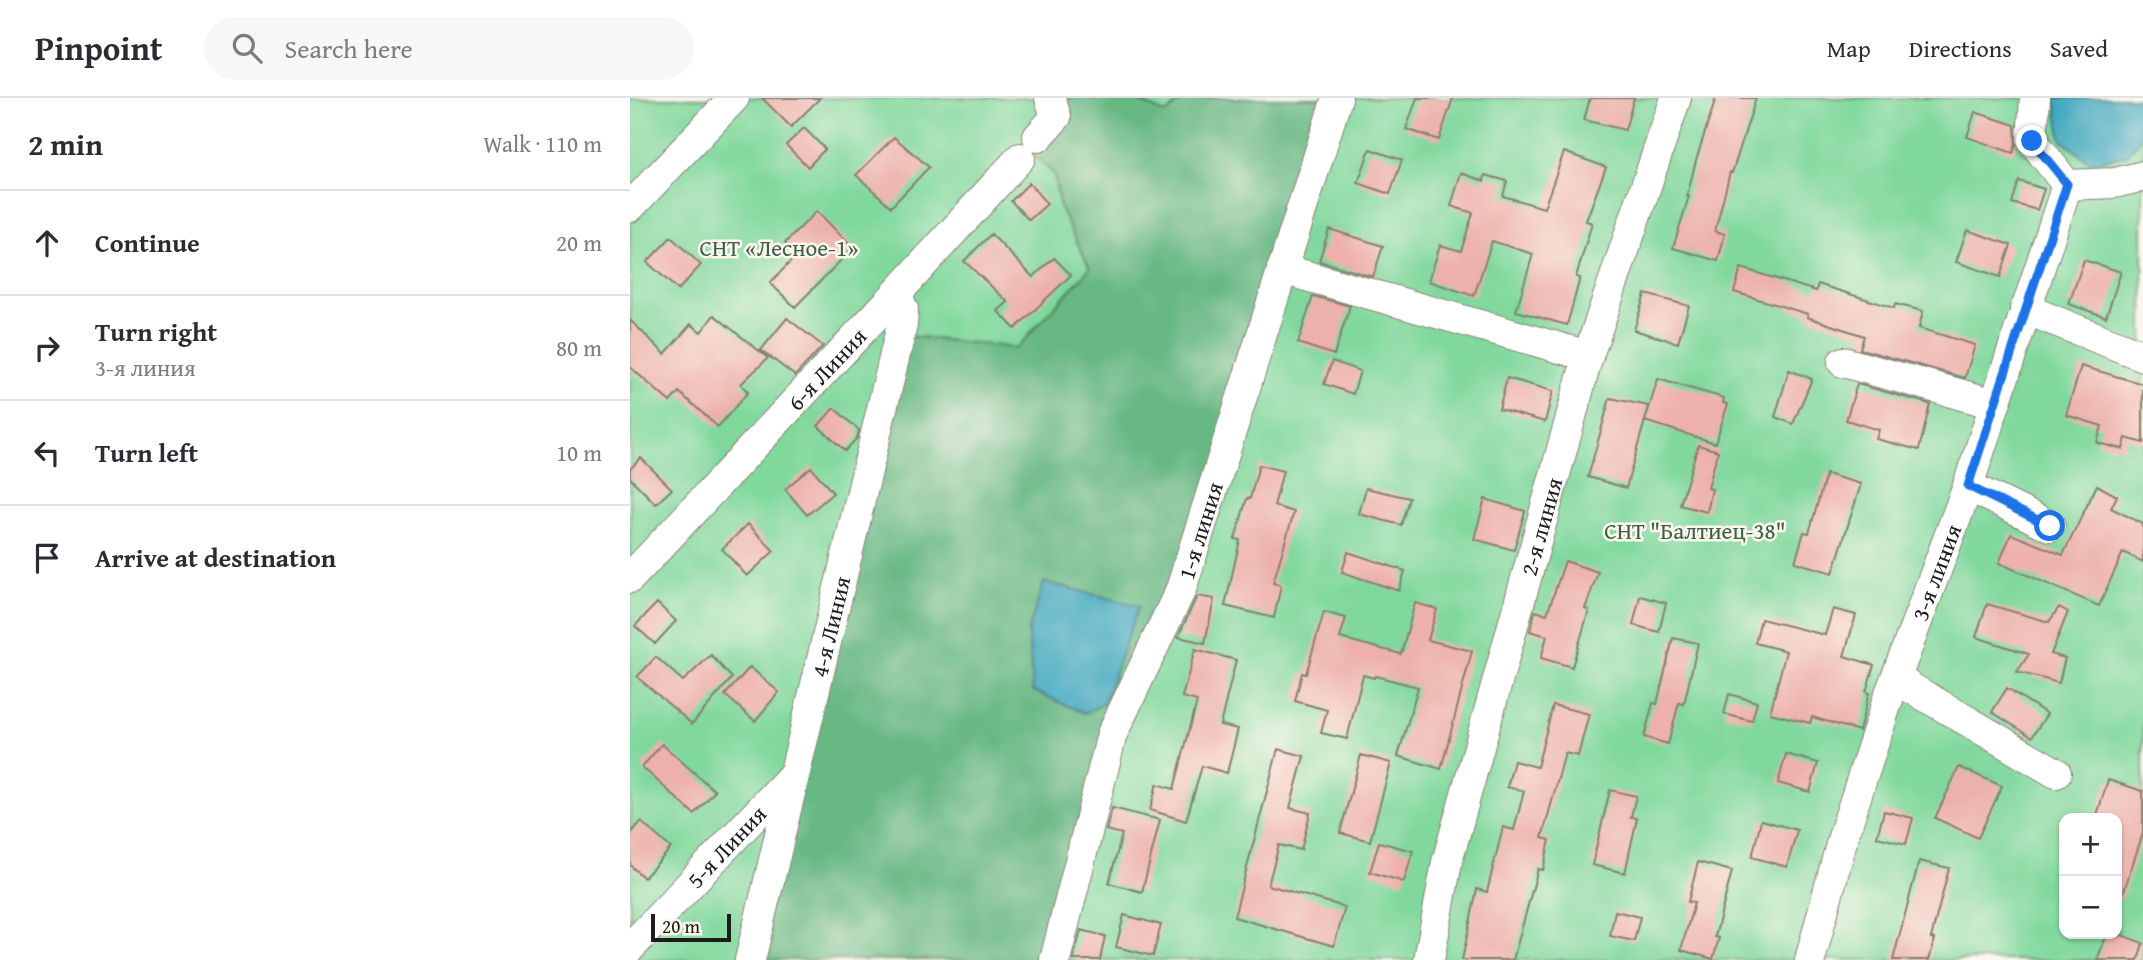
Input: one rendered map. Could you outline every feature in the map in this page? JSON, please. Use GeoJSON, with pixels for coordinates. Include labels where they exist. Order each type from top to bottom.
{"type":"FeatureCollection","features":[{"type":"Feature","properties":{"kind":"street"},"geometry":{"type":"LineString","coordinates":[[630,207],[734,98]]}},
{"type":"Feature","properties":{"kind":"street","name":"6-я Линия"},"geometry":{"type":"LineString","coordinates":[[630,578],[896,294],[1056,117],[1050,98]]}},
{"type":"Feature","properties":{"kind":"street","name":"1-я линия"},"geometry":{"type":"LineString","coordinates":[[1055,960],[1112,734],[1181,589],[1337,98]]}},
{"type":"Feature","properties":{"kind":"street","name":"2-я линия"},"geometry":{"type":"LineString","coordinates":[[1429,960],[1447,862],[1588,355],[1676,98]]}},
{"type":"Feature","properties":{"kind":"street"},"geometry":{"type":"LineString","coordinates":[[2035,98],[2032,141],[2067,184],[2115,183],[2143,176]]}},
{"type":"Feature","properties":{"kind":"street","name":"3-я линия"},"geometry":{"type":"LineString","coordinates":[[1810,960],[1843,837],[1896,679],[1968,486],[2067,184]]}},
{"type":"Feature","properties":{"kind":"street"},"geometry":{"type":"LineString","coordinates":[[1282,270],[1588,355]]}},
{"type":"Feature","properties":{"kind":"street","name":"4-я Линия"},"geometry":{"type":"LineString","coordinates":[[750,960],[902,325],[903,309],[896,294]]}},
{"type":"Feature","properties":{"kind":"street"},"geometry":{"type":"LineString","coordinates":[[2025,309],[2143,356]]}},
{"type":"Feature","properties":{"kind":"street"},"geometry":{"type":"LineString","coordinates":[[1843,362],[1995,404]]}},
{"type":"Feature","properties":{"kind":"street"},"geometry":{"type":"LineString","coordinates":[[1968,486],[2050,526]]}},
{"type":"Feature","properties":{"kind":"street"},"geometry":{"type":"LineString","coordinates":[[1896,679],[2056,773]]}},
{"type":"Feature","properties":{"kind":"street","name":"5-я Линия"},"geometry":{"type":"LineString","coordinates":[[630,948],[793,775]]}},
{"type":"Feature","properties":{"kind":"green space","name":"СНТ «Лесное-1»"},"geometry":{"type":"Polygon","coordinates":[[[630,98],[1050,98],[1027,149],[1054,174],[1060,208],[1091,268],[1017,348],[900,335],[750,960],[630,960],[630,98]]]}},
{"type":"Feature","properties":{"kind":"green space"},"geometry":{"type":"Polygon","coordinates":[[[1050,98],[1132,98],[1166,114],[1185,98],[1337,98],[1184,579],[1115,729],[1054,960],[750,960],[900,335],[1017,348],[1090,268],[1060,208],[1054,174],[1027,149],[1050,98]]]}},
{"type":"Feature","properties":{"kind":"green space"},"geometry":{"type":"Polygon","coordinates":[[[1132,98],[1185,98],[1166,114],[1132,98]]]}},
{"type":"Feature","properties":{"kind":"green space","name":"СНТ \"Балтиец-38\""},"geometry":{"type":"Polygon","coordinates":[[[1337,98],[2143,98],[2143,960],[1054,960],[1115,729],[1337,98]]]}},
{"type":"Feature","properties":{"kind":"water"},"geometry":{"type":"Polygon","coordinates":[[[2055,98],[2143,98],[2143,136],[2127,155],[2090,163],[2061,139],[2055,98]]]}},
{"type":"Feature","properties":{"kind":"water"},"geometry":{"type":"Polygon","coordinates":[[[1044,582],[1139,606],[1103,704],[1085,713],[1033,691],[1028,632],[1044,582]]]}},
{"type":"Feature","properties":{"kind":"building"},"geometry":{"type":"Polygon","coordinates":[[[762,98],[820,98],[791,127],[762,98]]]}},
{"type":"Feature","properties":{"kind":"building"},"geometry":{"type":"Polygon","coordinates":[[[1417,98],[1453,98],[1439,140],[1406,129],[1417,98]]]}},
{"type":"Feature","properties":{"kind":"building"},"geometry":{"type":"Polygon","coordinates":[[[1590,98],[1634,98],[1625,130],[1584,120],[1590,98]]]}},
{"type":"Feature","properties":{"kind":"building"},"geometry":{"type":"Polygon","coordinates":[[[1716,98],[1756,98],[1732,173],[1730,172],[1715,231],[1725,234],[1718,261],[1673,248],[1689,196],[1696,160],[1716,98]]]}},
{"type":"Feature","properties":{"kind":"building"},"geometry":{"type":"Polygon","coordinates":[[[1975,112],[2015,125],[2016,144],[2013,153],[1967,137],[1975,112]]]}},
{"type":"Feature","properties":{"kind":"building"},"geometry":{"type":"Polygon","coordinates":[[[804,128],[825,149],[808,167],[786,145],[804,128]]]}},
{"type":"Feature","properties":{"kind":"building"},"geometry":{"type":"Polygon","coordinates":[[[894,137],[929,167],[891,207],[856,175],[894,137]]]}},
{"type":"Feature","properties":{"kind":"building"},"geometry":{"type":"Polygon","coordinates":[[[1370,149],[1402,160],[1390,194],[1358,183],[1370,149]]]}},
{"type":"Feature","properties":{"kind":"building"},"geometry":{"type":"Polygon","coordinates":[[[1564,152],[1606,167],[1586,221],[1592,223],[1576,277],[1580,278],[1567,325],[1516,311],[1533,254],[1492,241],[1474,296],[1429,281],[1440,245],[1461,251],[1473,213],[1451,206],[1461,173],[1484,181],[1485,175],[1507,181],[1503,196],[1544,208],[1564,152]]]}},
{"type":"Feature","properties":{"kind":"building"},"geometry":{"type":"Polygon","coordinates":[[[2019,181],[2044,189],[2037,210],[2012,203],[2019,181]]]}},
{"type":"Feature","properties":{"kind":"building"},"geometry":{"type":"Polygon","coordinates":[[[1029,183],[1047,204],[1029,220],[1011,201],[1029,183]]]}},
{"type":"Feature","properties":{"kind":"building"},"geometry":{"type":"Polygon","coordinates":[[[817,211],[853,248],[795,307],[770,283],[797,255],[785,243],[817,211]]]}},
{"type":"Feature","properties":{"kind":"building"},"geometry":{"type":"Polygon","coordinates":[[[1329,229],[1383,246],[1373,277],[1319,261],[1329,229]]]}},
{"type":"Feature","properties":{"kind":"building"},"geometry":{"type":"Polygon","coordinates":[[[1967,230],[2011,245],[2000,277],[1956,262],[1967,230]]]}},
{"type":"Feature","properties":{"kind":"building"},"geometry":{"type":"Polygon","coordinates":[[[991,234],[1033,277],[1054,258],[1071,275],[1015,329],[998,311],[1008,302],[964,261],[991,234]]]}},
{"type":"Feature","properties":{"kind":"building"},"geometry":{"type":"Polygon","coordinates":[[[671,237],[701,265],[678,290],[647,262],[671,237]]]}},
{"type":"Feature","properties":{"kind":"building"},"geometry":{"type":"Polygon","coordinates":[[[2084,260],[2121,272],[2106,317],[2069,304],[2084,260]]]}},
{"type":"Feature","properties":{"kind":"building"},"geometry":{"type":"Polygon","coordinates":[[[1741,268],[1816,291],[1818,284],[1894,308],[1895,304],[1923,311],[1919,328],[1975,345],[1965,378],[1860,349],[1864,336],[1807,317],[1808,314],[1734,292],[1741,268]]]}},
{"type":"Feature","properties":{"kind":"building"},"geometry":{"type":"Polygon","coordinates":[[[1645,294],[1689,306],[1678,343],[1634,330],[1645,294]]]}},
{"type":"Feature","properties":{"kind":"building"},"geometry":{"type":"Polygon","coordinates":[[[1313,296],[1350,306],[1334,355],[1298,343],[1313,296]]]}},
{"type":"Feature","properties":{"kind":"building"},"geometry":{"type":"Polygon","coordinates":[[[714,315],[768,358],[741,384],[748,392],[718,427],[679,392],[670,402],[630,367],[630,320],[665,354],[691,324],[701,332],[714,315]]]}},
{"type":"Feature","properties":{"kind":"building"},"geometry":{"type":"Polygon","coordinates":[[[787,318],[823,346],[795,376],[761,350],[787,318]]]}},
{"type":"Feature","properties":{"kind":"building"},"geometry":{"type":"Polygon","coordinates":[[[1332,361],[1360,371],[1353,394],[1324,384],[1332,361]]]}},
{"type":"Feature","properties":{"kind":"building"},"geometry":{"type":"Polygon","coordinates":[[[2081,366],[2143,384],[2143,443],[2126,438],[2123,449],[2097,443],[2102,426],[2066,415],[2081,366]]]}},
{"type":"Feature","properties":{"kind":"building"},"geometry":{"type":"Polygon","coordinates":[[[1789,370],[1812,379],[1793,424],[1775,417],[1789,370]]]}},
{"type":"Feature","properties":{"kind":"building"},"geometry":{"type":"Polygon","coordinates":[[[1507,378],[1553,391],[1545,422],[1499,409],[1507,378]]]}},
{"type":"Feature","properties":{"kind":"building"},"geometry":{"type":"Polygon","coordinates":[[[1658,379],[1724,398],[1723,403],[1728,404],[1715,443],[1645,421],[1658,379]]]}},
{"type":"Feature","properties":{"kind":"building"},"geometry":{"type":"Polygon","coordinates":[[[1857,384],[1930,404],[1919,450],[1876,439],[1879,430],[1846,420],[1857,384]]]}},
{"type":"Feature","properties":{"kind":"building"},"geometry":{"type":"Polygon","coordinates":[[[1610,398],[1649,406],[1626,488],[1588,477],[1610,398]]]}},
{"type":"Feature","properties":{"kind":"building"},"geometry":{"type":"Polygon","coordinates":[[[834,408],[859,430],[857,438],[845,451],[818,426],[834,408]]]}},
{"type":"Feature","properties":{"kind":"building"},"geometry":{"type":"Polygon","coordinates":[[[1698,445],[1718,451],[1708,488],[1712,489],[1707,512],[1680,505],[1698,445]]]}},
{"type":"Feature","properties":{"kind":"building"},"geometry":{"type":"Polygon","coordinates":[[[641,458],[672,489],[656,504],[630,478],[630,469],[641,458]]]}},
{"type":"Feature","properties":{"kind":"building"},"geometry":{"type":"Polygon","coordinates":[[[1259,465],[1283,471],[1274,506],[1294,512],[1273,583],[1281,585],[1274,618],[1225,606],[1240,540],[1235,539],[1259,465]]]}},
{"type":"Feature","properties":{"kind":"building"},"geometry":{"type":"Polygon","coordinates":[[[811,467],[833,493],[807,515],[785,489],[811,467]]]}},
{"type":"Feature","properties":{"kind":"building"},"geometry":{"type":"Polygon","coordinates":[[[1826,474],[1861,484],[1833,573],[1795,562],[1804,532],[1809,533],[1826,474]]]}},
{"type":"Feature","properties":{"kind":"building"},"geometry":{"type":"Polygon","coordinates":[[[2097,485],[2117,496],[2111,508],[2143,524],[2143,562],[2123,552],[2099,606],[1999,563],[2011,534],[2063,555],[2097,485]]]}},
{"type":"Feature","properties":{"kind":"building"},"geometry":{"type":"Polygon","coordinates":[[[1366,488],[1409,498],[1401,525],[1359,514],[1366,488]]]}},
{"type":"Feature","properties":{"kind":"building"},"geometry":{"type":"Polygon","coordinates":[[[1485,499],[1525,511],[1514,550],[1474,539],[1485,499]]]}},
{"type":"Feature","properties":{"kind":"building"},"geometry":{"type":"Polygon","coordinates":[[[748,524],[774,551],[747,576],[722,549],[748,524]]]}},
{"type":"Feature","properties":{"kind":"building"},"geometry":{"type":"Polygon","coordinates":[[[1348,552],[1405,571],[1399,591],[1342,572],[1348,552]]]}},
{"type":"Feature","properties":{"kind":"building"},"geometry":{"type":"Polygon","coordinates":[[[1565,561],[1598,572],[1585,609],[1589,610],[1572,667],[1541,658],[1547,636],[1530,631],[1535,611],[1547,614],[1565,561]]]}},
{"type":"Feature","properties":{"kind":"building"},"geometry":{"type":"Polygon","coordinates":[[[1197,596],[1214,599],[1205,643],[1178,637],[1197,596]]]}},
{"type":"Feature","properties":{"kind":"building"},"geometry":{"type":"Polygon","coordinates":[[[1640,596],[1666,603],[1659,632],[1633,625],[1640,596]]]}},
{"type":"Feature","properties":{"kind":"building"},"geometry":{"type":"Polygon","coordinates":[[[657,603],[676,621],[655,644],[635,626],[657,603]]]}},
{"type":"Feature","properties":{"kind":"building"},"geometry":{"type":"Polygon","coordinates":[[[1415,603],[1437,609],[1428,640],[1472,651],[1441,769],[1398,756],[1418,687],[1363,675],[1347,739],[1321,733],[1327,710],[1295,701],[1324,612],[1346,618],[1340,638],[1401,654],[1415,603]]]}},
{"type":"Feature","properties":{"kind":"building"},"geometry":{"type":"Polygon","coordinates":[[[1987,604],[2049,622],[2059,607],[2068,612],[2051,654],[2065,658],[2059,683],[2017,672],[2029,654],[1976,637],[1987,604]]]}},
{"type":"Feature","properties":{"kind":"building"},"geometry":{"type":"Polygon","coordinates":[[[1833,609],[1856,615],[1844,656],[1874,665],[1859,731],[1812,717],[1810,723],[1770,713],[1786,651],[1755,643],[1761,619],[1825,635],[1833,609]]]}},
{"type":"Feature","properties":{"kind":"building"},"geometry":{"type":"Polygon","coordinates":[[[1673,638],[1698,643],[1684,704],[1679,703],[1668,744],[1644,737],[1653,703],[1657,704],[1673,638]]]}},
{"type":"Feature","properties":{"kind":"building"},"geometry":{"type":"Polygon","coordinates":[[[1195,649],[1236,660],[1220,725],[1238,729],[1227,773],[1202,766],[1186,821],[1150,810],[1157,784],[1174,789],[1197,701],[1182,697],[1195,649]]]}},
{"type":"Feature","properties":{"kind":"building"},"geometry":{"type":"Polygon","coordinates":[[[711,655],[732,678],[692,724],[637,677],[656,657],[683,681],[711,655]]]}},
{"type":"Feature","properties":{"kind":"building"},"geometry":{"type":"Polygon","coordinates":[[[750,667],[779,692],[755,721],[725,695],[750,667]]]}},
{"type":"Feature","properties":{"kind":"building"},"geometry":{"type":"Polygon","coordinates":[[[2007,688],[2047,714],[2032,737],[1992,712],[2007,688]]]}},
{"type":"Feature","properties":{"kind":"building"},"geometry":{"type":"Polygon","coordinates":[[[1729,694],[1757,702],[1752,721],[1724,714],[1729,694]]]}},
{"type":"Feature","properties":{"kind":"building"},"geometry":{"type":"Polygon","coordinates":[[[1553,705],[1589,714],[1578,756],[1565,753],[1542,838],[1550,840],[1543,870],[1538,869],[1513,960],[1462,960],[1477,889],[1487,892],[1503,827],[1514,830],[1524,791],[1507,787],[1514,761],[1537,767],[1553,705]]]}},
{"type":"Feature","properties":{"kind":"building"},"geometry":{"type":"Polygon","coordinates":[[[662,744],[715,791],[694,814],[642,767],[662,744]]]}},
{"type":"Feature","properties":{"kind":"building"},"geometry":{"type":"Polygon","coordinates":[[[1278,749],[1304,756],[1290,808],[1310,813],[1301,850],[1279,845],[1268,885],[1345,907],[1334,946],[1234,917],[1278,749]]]}},
{"type":"Feature","properties":{"kind":"building"},"geometry":{"type":"Polygon","coordinates":[[[1786,754],[1818,763],[1810,792],[1778,783],[1786,754]]]}},
{"type":"Feature","properties":{"kind":"building"},"geometry":{"type":"Polygon","coordinates":[[[1361,755],[1391,763],[1370,841],[1340,833],[1361,755]]]}},
{"type":"Feature","properties":{"kind":"building"},"geometry":{"type":"Polygon","coordinates":[[[1959,767],[2002,786],[1978,838],[1935,818],[1959,767]]]}},
{"type":"Feature","properties":{"kind":"building"},"geometry":{"type":"Polygon","coordinates":[[[2108,780],[2143,791],[2143,833],[2122,897],[2122,813],[2098,813],[2108,780]]]}},
{"type":"Feature","properties":{"kind":"building"},"geometry":{"type":"Polygon","coordinates":[[[1610,790],[1636,796],[1631,817],[1637,818],[1625,873],[1592,865],[1610,790]]]}},
{"type":"Feature","properties":{"kind":"building"},"geometry":{"type":"Polygon","coordinates":[[[1112,808],[1160,820],[1142,892],[1109,883],[1122,834],[1106,830],[1112,808]]]}},
{"type":"Feature","properties":{"kind":"building"},"geometry":{"type":"Polygon","coordinates":[[[1884,811],[1913,818],[1906,844],[1877,837],[1884,811]]]}},
{"type":"Feature","properties":{"kind":"building"},"geometry":{"type":"Polygon","coordinates":[[[1761,820],[1797,830],[1787,867],[1752,857],[1761,820]]]}},
{"type":"Feature","properties":{"kind":"building"},"geometry":{"type":"Polygon","coordinates":[[[641,822],[671,848],[644,878],[630,865],[630,834],[641,822]]]}},
{"type":"Feature","properties":{"kind":"building"},"geometry":{"type":"Polygon","coordinates":[[[1379,842],[1413,851],[1404,882],[1370,872],[1379,842]]]}},
{"type":"Feature","properties":{"kind":"building"},"geometry":{"type":"Polygon","coordinates":[[[1919,861],[1949,868],[1931,938],[1935,939],[1929,960],[1893,960],[1919,861]]]}},
{"type":"Feature","properties":{"kind":"building"},"geometry":{"type":"Polygon","coordinates":[[[1698,862],[1732,871],[1715,937],[1719,938],[1713,959],[1681,950],[1694,903],[1688,902],[1698,862]]]}},
{"type":"Feature","properties":{"kind":"building"},"geometry":{"type":"Polygon","coordinates":[[[1615,911],[1640,917],[1634,941],[1610,936],[1615,911]]]}},
{"type":"Feature","properties":{"kind":"building"},"geometry":{"type":"Polygon","coordinates":[[[1124,915],[1161,925],[1153,956],[1116,947],[1124,915]]]}},
{"type":"Feature","properties":{"kind":"building"},"geometry":{"type":"Polygon","coordinates":[[[1081,930],[1105,936],[1100,960],[1073,960],[1081,930]]]}},
{"type":"Feature","properties":{"kind":"building"},"geometry":{"type":"Polygon","coordinates":[[[2122,935],[2143,943],[2138,960],[2097,960],[2105,939],[2122,939],[2122,935]]]}},
{"type":"Feature","properties":{"kind":"route"},"geometry":{"type":"LineString","coordinates":[[2032,141],[2067,184],[1968,486],[2050,526]]}}]}
